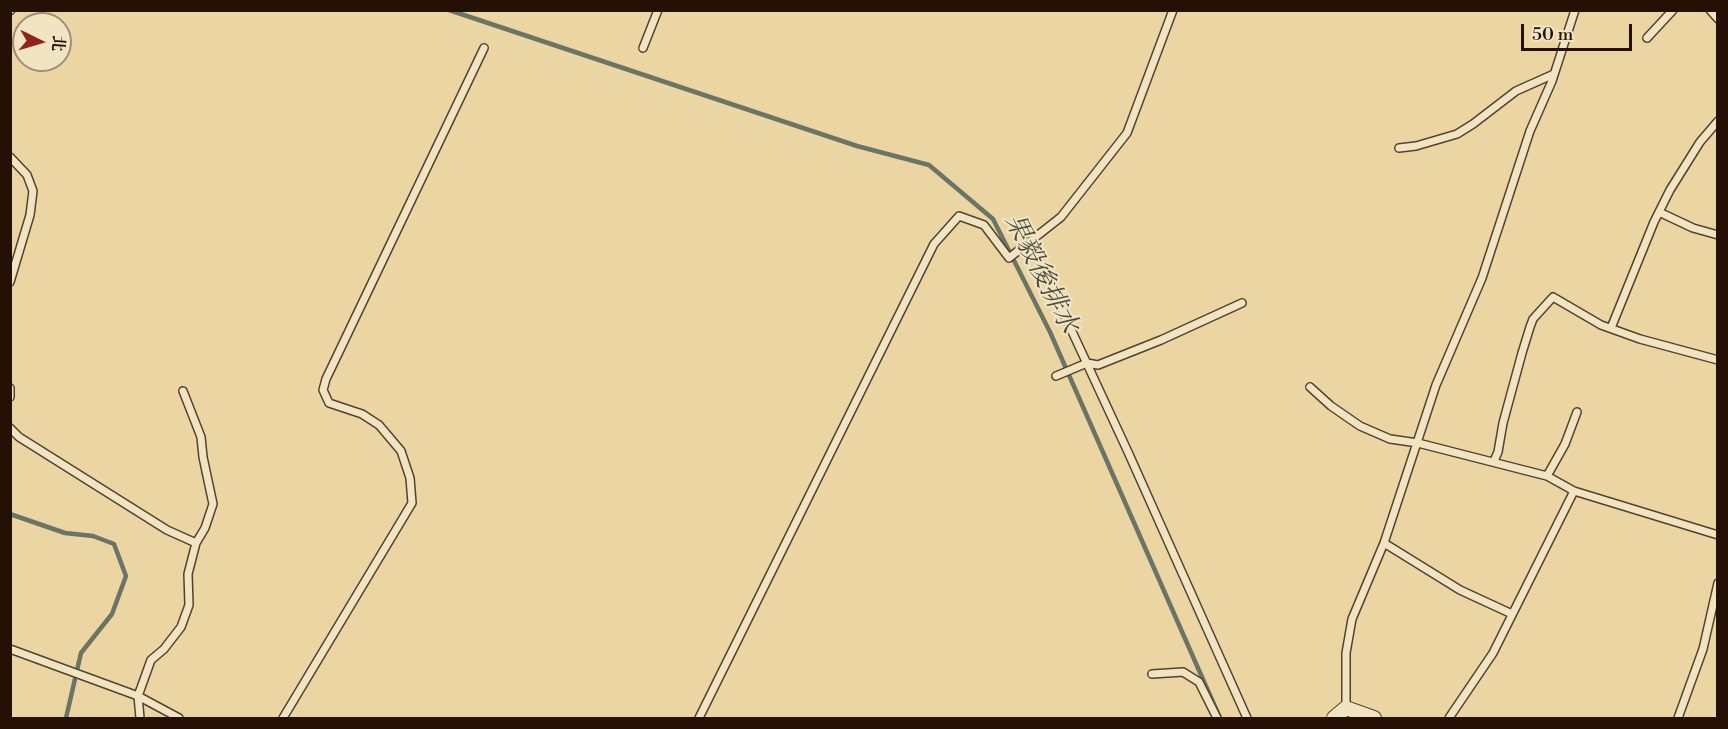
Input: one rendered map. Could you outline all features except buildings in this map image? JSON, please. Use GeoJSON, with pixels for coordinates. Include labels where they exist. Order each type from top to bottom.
{"type":"FeatureCollection","features":[{"type":"Feature","properties":{"kind":"street"},"geometry":{"type":"LineString","coordinates":[[1334,718],[1346,708],[1374,718]]}},
{"type":"Feature","properties":{"kind":"lane"},"geometry":{"type":"LineString","coordinates":[[643,48],[658,10]]}},
{"type":"Feature","properties":{"kind":"lane"},"geometry":{"type":"LineString","coordinates":[[699,718],[934,244],[958,216],[984,225],[1009,258],[1061,217],[1127,133],[1173,10]]}},
{"type":"Feature","properties":{"kind":"lane"},"geometry":{"type":"LineString","coordinates":[[1346,708],[1346,654],[1352,619],[1384,543],[1436,386],[1482,278],[1530,131],[1554,74],[1575,10]]}},
{"type":"Feature","properties":{"kind":"lane"},"geometry":{"type":"LineString","coordinates":[[1647,38],[1673,10]]}},
{"type":"Feature","properties":{"kind":"lane"},"geometry":{"type":"LineString","coordinates":[[1710,10],[1718,19]]}},
{"type":"Feature","properties":{"kind":"lane"},"geometry":{"type":"LineString","coordinates":[[283,718],[412,503],[411,478],[401,451],[379,425],[362,414],[329,403],[323,390],[326,379],[484,48]]}},
{"type":"Feature","properties":{"kind":"lane"},"geometry":{"type":"LineString","coordinates":[[1399,148],[1416,146],[1457,134],[1516,91],[1554,74]]}},
{"type":"Feature","properties":{"kind":"lane"},"geometry":{"type":"LineString","coordinates":[[1611,328],[1659,212],[1700,142],[1718,120]]}},
{"type":"Feature","properties":{"kind":"lane"},"geometry":{"type":"LineString","coordinates":[[10,157],[27,175],[33,191],[30,215],[10,282]]}},
{"type":"Feature","properties":{"kind":"lane"},"geometry":{"type":"LineString","coordinates":[[1659,212],[1693,228],[1718,235]]}},
{"type":"Feature","properties":{"kind":"lane"},"geometry":{"type":"LineString","coordinates":[[1030,241],[1247,718]]}},
{"type":"Feature","properties":{"kind":"lane"},"geometry":{"type":"LineString","coordinates":[[1494,461],[1521,353],[1530,327],[1533,319],[1553,297],[1601,325],[1640,339],[1718,360]]}},
{"type":"Feature","properties":{"kind":"lane"},"geometry":{"type":"LineString","coordinates":[[1056,376],[1087,363],[1098,365],[1161,340],[1242,303]]}},
{"type":"Feature","properties":{"kind":"lane"},"geometry":{"type":"LineString","coordinates":[[1310,387],[1331,406],[1360,426],[1390,439],[1418,443],[1494,461],[1546,476],[1574,491],[1718,535]]}},
{"type":"Feature","properties":{"kind":"lane"},"geometry":{"type":"LineString","coordinates":[[10,388],[10,397]]}},
{"type":"Feature","properties":{"kind":"lane"},"geometry":{"type":"LineString","coordinates":[[140,718],[138,696],[151,660],[164,650],[181,627],[189,605],[188,574],[196,543],[205,528],[213,504],[201,437],[183,391]]}},
{"type":"Feature","properties":{"kind":"lane"},"geometry":{"type":"LineString","coordinates":[[1546,476],[1565,444],[1577,412]]}},
{"type":"Feature","properties":{"kind":"lane"},"geometry":{"type":"LineString","coordinates":[[10,428],[19,437],[167,530],[196,543]]}},
{"type":"Feature","properties":{"kind":"lane"},"geometry":{"type":"LineString","coordinates":[[1449,718],[1492,652],[1574,491]]}},
{"type":"Feature","properties":{"kind":"lane"},"geometry":{"type":"LineString","coordinates":[[1384,543],[1460,590],[1512,614]]}},
{"type":"Feature","properties":{"kind":"lane"},"geometry":{"type":"LineString","coordinates":[[1678,718],[1703,649],[1718,583]]}},
{"type":"Feature","properties":{"kind":"lane"},"geometry":{"type":"LineString","coordinates":[[10,648],[138,696],[179,718]]}},
{"type":"Feature","properties":{"kind":"lane"},"geometry":{"type":"LineString","coordinates":[[1152,674],[1183,672],[1199,682],[1216,718]]}},
{"type":"Feature","properties":{"kind":"waterway","name":"果毅後排水"},"geometry":{"type":"LineString","coordinates":[[449,10],[857,146],[929,165],[993,219],[1050,332],[1220,718]]}},
{"type":"Feature","properties":{"kind":"waterway"},"geometry":{"type":"LineString","coordinates":[[10,514],[65,533],[93,536],[114,544],[126,576],[112,614],[81,653],[66,718]]}}]}
